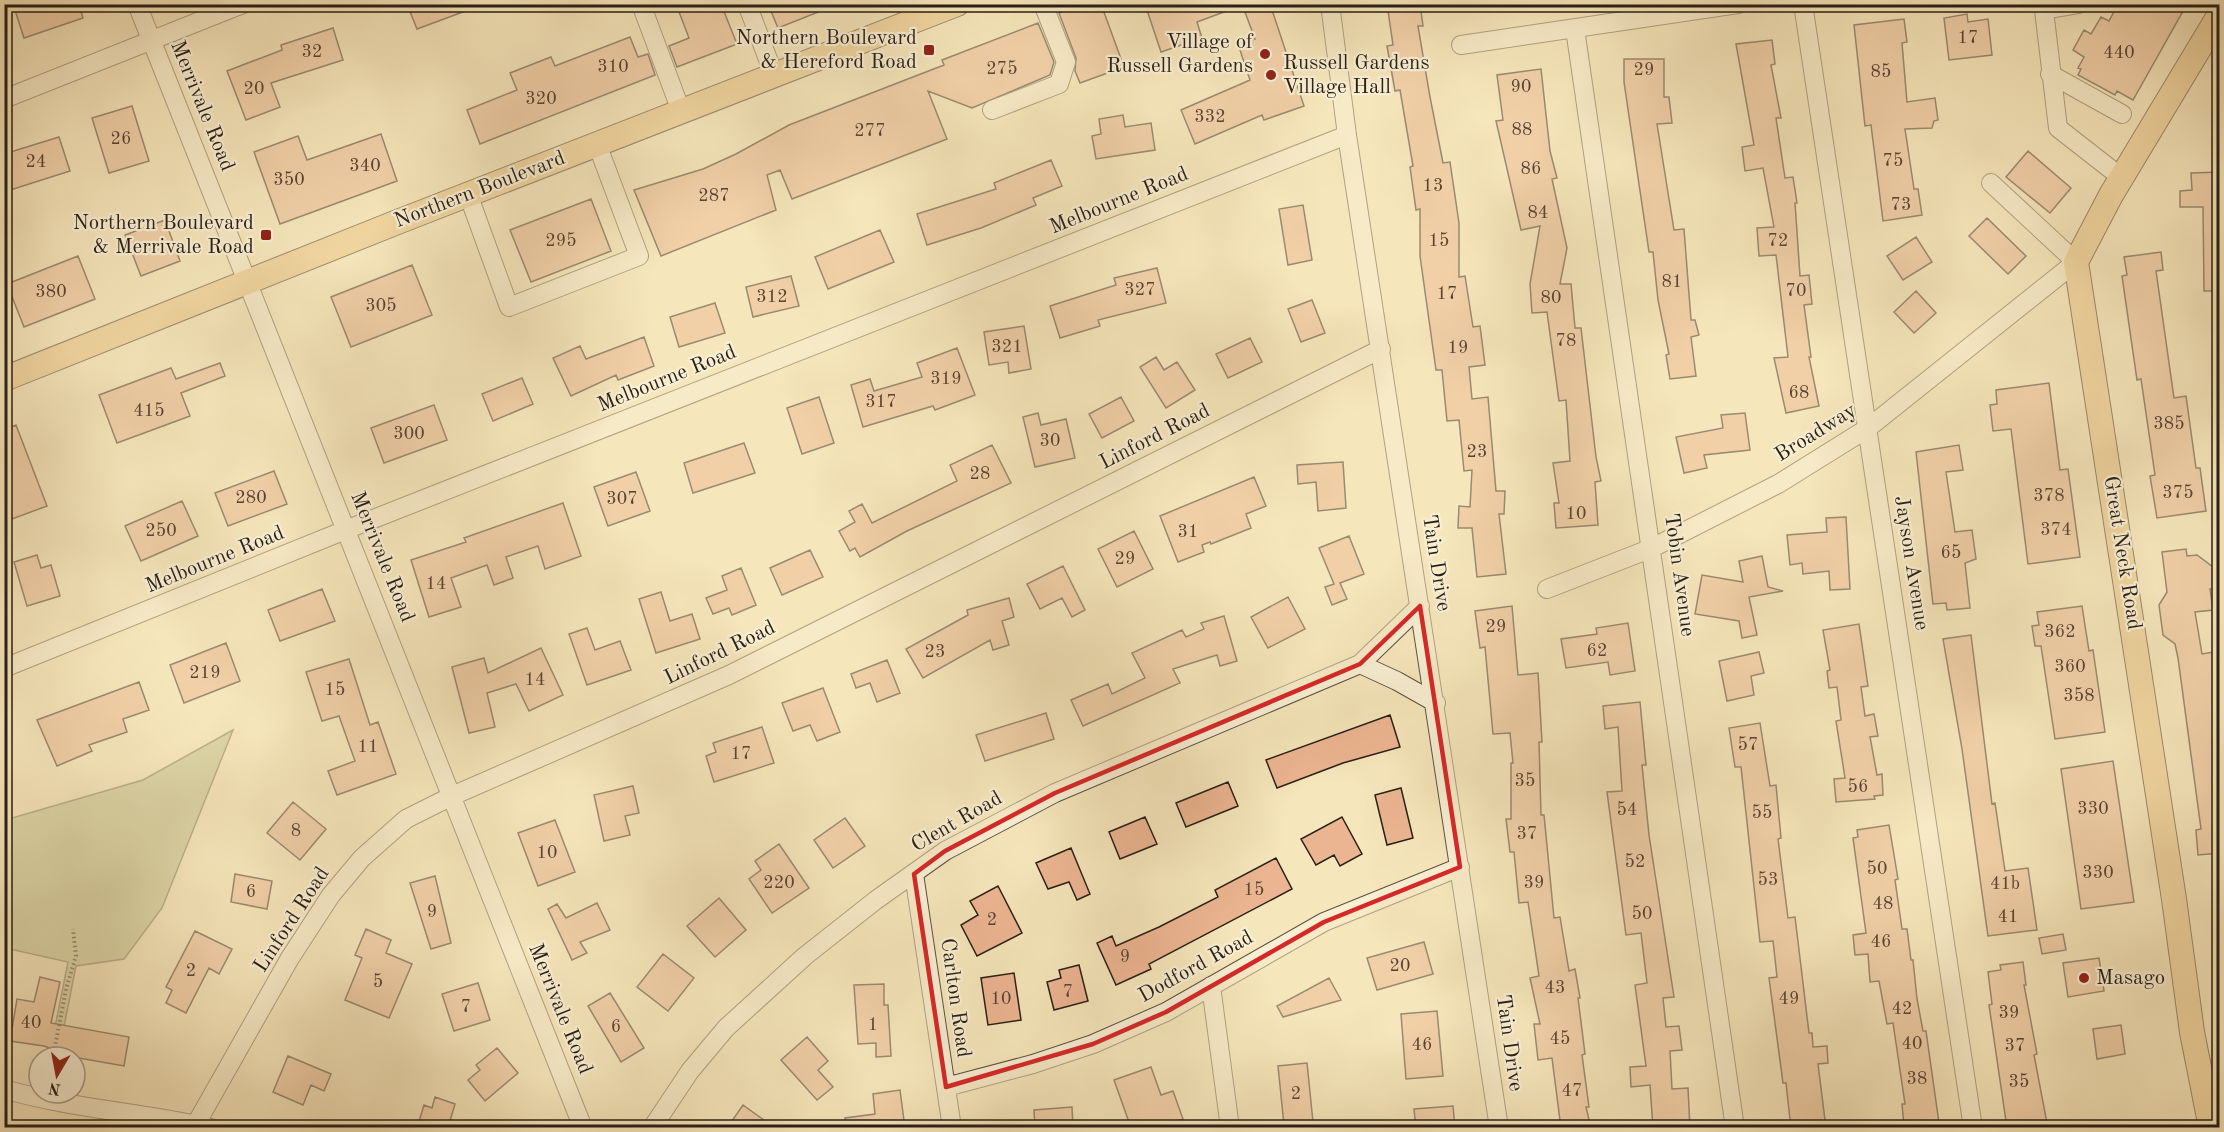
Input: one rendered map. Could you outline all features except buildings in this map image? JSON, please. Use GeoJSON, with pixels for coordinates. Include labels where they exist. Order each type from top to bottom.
{"type":"FeatureCollection","features":[{"type":"Feature","properties":{"kind":"main road","name":"Northern Boulevard"},"geometry":{"type":"LineString","coordinates":[[4,380],[468,194],[957,4]]}},
{"type":"Feature","properties":{"kind":"main road"},"geometry":{"type":"LineString","coordinates":[[2076,262],[2122,178],[2220,14]]}},
{"type":"Feature","properties":{"kind":"main road","name":"Great Neck Road"},"geometry":{"type":"LineString","coordinates":[[2076,262],[2174,899],[2192,1032],[2211,1128]]}},
{"type":"Feature","properties":{"kind":"street","name":"Merrivale Road"},"geometry":{"type":"LineString","coordinates":[[137,4],[348,530],[583,1128]]}},
{"type":"Feature","properties":{"kind":"street"},"geometry":{"type":"LineString","coordinates":[[4,99],[243,4]]}},
{"type":"Feature","properties":{"kind":"street"},"geometry":{"type":"LineString","coordinates":[[641,4],[681,111]]}},
{"type":"Feature","properties":{"kind":"street"},"geometry":{"type":"LineString","coordinates":[[747,4],[774,75]]}},
{"type":"Feature","properties":{"kind":"street"},"geometry":{"type":"LineString","coordinates":[[992,110],[1059,84],[1066,62],[1043,4]]}},
{"type":"Feature","properties":{"kind":"street","name":"Tain Drive"},"geometry":{"type":"LineString","coordinates":[[1330,4],[1347,135],[1436,703],[1499,1128]]}},
{"type":"Feature","properties":{"kind":"street"},"geometry":{"type":"LineString","coordinates":[[1461,45],[1738,4]]}},
{"type":"Feature","properties":{"kind":"street","name":"Jayson Avenue"},"geometry":{"type":"LineString","coordinates":[[1803,4],[1973,1128]]}},
{"type":"Feature","properties":{"kind":"street"},"geometry":{"type":"LineString","coordinates":[[2079,4],[2044,10],[2058,128],[2122,178]]}},
{"type":"Feature","properties":{"kind":"street","name":"Tobin Avenue"},"geometry":{"type":"LineString","coordinates":[[1575,29],[1735,1128]]}},
{"type":"Feature","properties":{"kind":"street"},"geometry":{"type":"LineString","coordinates":[[2050,74],[2122,114]]}},
{"type":"Feature","properties":{"kind":"street","name":"Melbourne Road"},"geometry":{"type":"LineString","coordinates":[[4,668],[1347,135]]}},
{"type":"Feature","properties":{"kind":"street"},"geometry":{"type":"LineString","coordinates":[[468,194],[509,307],[639,256],[597,144]]}},
{"type":"Feature","properties":{"kind":"street"},"geometry":{"type":"LineString","coordinates":[[1991,183],[2076,262]]}},
{"type":"Feature","properties":{"kind":"street","name":"Broadway"},"geometry":{"type":"LineString","coordinates":[[1547,589],[1652,548],[1778,484],[1868,428],[2076,262]]}},
{"type":"Feature","properties":{"kind":"street","name":"Linford Road"},"geometry":{"type":"LineString","coordinates":[[203,1126],[290,958],[330,895],[362,858],[406,819],[452,796],[729,675],[1381,349]]}},
{"type":"Feature","properties":{"kind":"street","name":"Clent Road"},"geometry":{"type":"LineString","coordinates":[[652,1128],[690,1071],[726,1028],[805,956],[876,900],[945,851],[1055,793],[1360,664],[1420,606]]}},
{"type":"Feature","properties":{"kind":"street"},"geometry":{"type":"LineString","coordinates":[[1360,664],[1436,703]]}},
{"type":"Feature","properties":{"kind":"street","name":"Dodford Road"},"geometry":{"type":"LineString","coordinates":[[946,1087],[1033,1064],[1093,1044],[1166,1012],[1324,922],[1460,867]]}},
{"type":"Feature","properties":{"kind":"street","name":"Carlton Road"},"geometry":{"type":"LineString","coordinates":[[914,874],[952,1128]]}},
{"type":"Feature","properties":{"kind":"street"},"geometry":{"type":"LineString","coordinates":[[1211,986],[1230,1128]]}},
{"type":"Feature","properties":{"kind":"street"},"geometry":{"type":"LineString","coordinates":[[4,1089],[94,1108],[203,1126]]}},
{"type":"Feature","properties":{"kind":"path"},"geometry":{"type":"LineString","coordinates":[[55,1045],[66,989],[76,956],[73,929]]}},
{"type":"Feature","properties":{"kind":"highlighted area"},"geometry":{"type":"Polygon","coordinates":[[[1420,606],[1460,867],[1324,922],[1166,1012],[1093,1044],[946,1087],[914,874],[945,851],[1055,793],[1360,664],[1420,606]]]}},
{"type":"Feature","properties":{"kind":"green space"},"geometry":{"type":"Polygon","coordinates":[[[233,730],[162,908],[124,959],[76,966],[60,1045],[51,1045],[68,962],[5,948],[5,820],[143,780],[233,730]]]}},
{"type":"Feature","properties":{"kind":"place","name":"Northern Boulevard & Hereford Road"},"geometry":{"type":"Point","coordinates":[929,50]}},
{"type":"Feature","properties":{"kind":"place","name":"Village of Russell Gardens"},"geometry":{"type":"Point","coordinates":[1265,54]}},
{"type":"Feature","properties":{"kind":"place","name":"Russell Gardens Village Hall"},"geometry":{"type":"Point","coordinates":[1271,75]}},
{"type":"Feature","properties":{"kind":"place","name":"Northern Boulevard & Merrivale Road"},"geometry":{"type":"Point","coordinates":[266,235]}},
{"type":"Feature","properties":{"kind":"place","name":"Masago"},"geometry":{"type":"Point","coordinates":[2084,978]}}]}
